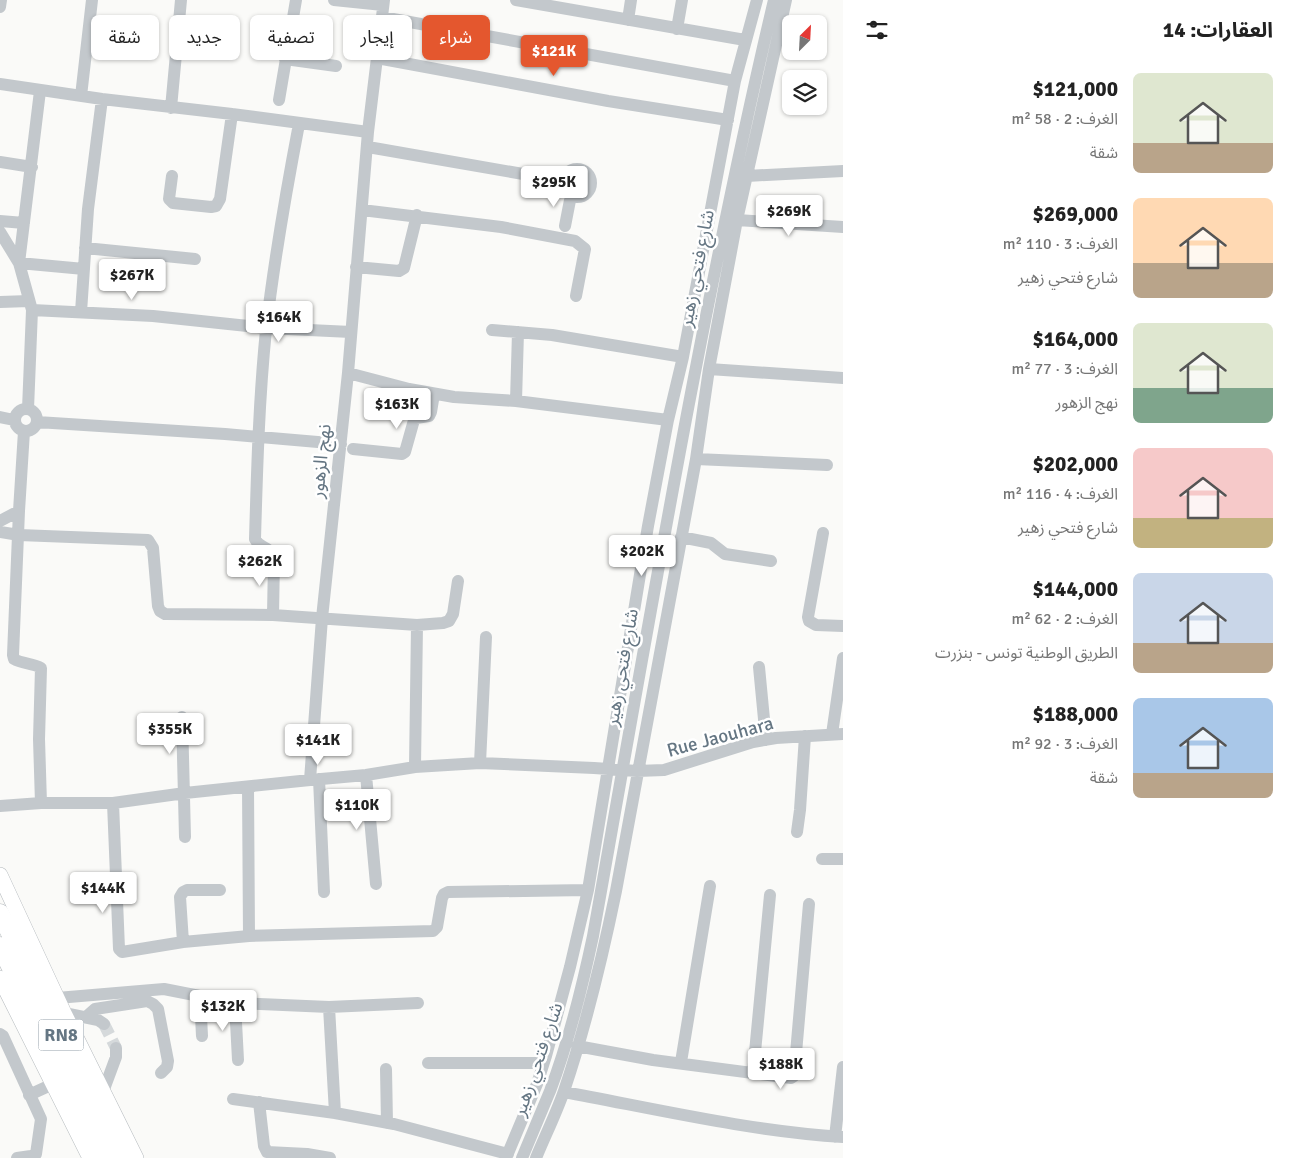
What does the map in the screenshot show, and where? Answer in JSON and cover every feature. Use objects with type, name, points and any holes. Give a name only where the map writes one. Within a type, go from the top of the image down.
[{"type":"highway","points":[[0,906],[6,942]]},
{"type":"highway","name":"RN8","points":[[0,912],[6,942],[26,998],[106,1158]]},
{"type":"highway","name":"RN8","points":[[6,942],[122,1158]]},
{"type":"highway","points":[[0,951],[26,998]]},
{"type":"main road","points":[[0,875],[57,998],[136,1158]]},
{"type":"main road","points":[[0,978],[90,1158]]},
{"type":"street","points":[[0,7],[1,0]]},
{"type":"street","points":[[81,96],[92,0]]},
{"type":"street","points":[[171,108],[181,0]]},
{"type":"street","points":[[293,15],[296,0]]},
{"type":"street","points":[[334,0],[383,8],[736,81]]},
{"type":"street","points":[[516,0],[745,40]]},
{"type":"street","points":[[628,20],[631,0]]},
{"type":"street","points":[[677,29],[682,0]]},
{"type":"street","points":[[233,1099],[335,1113],[387,1123],[507,1156],[544,1063],[568,975],[588,890],[648,526],[668,420],[683,357],[736,81],[745,40],[757,0]]},
{"type":"street","name":"شارع فتحي زهير","points":[[522,1158],[550,1089],[585,971],[612,833],[683,429],[745,123],[774,0]]},
{"type":"street","name":"شارع فتحي زهير","points":[[536,1158],[564,1092],[602,960],[682,537],[696,460],[709,369],[737,220],[786,0]]},
{"type":"street","points":[[279,100],[285,60]]},
{"type":"street","points":[[292,60],[336,66]]},
{"type":"street","name":"نهج الزهور","points":[[324,892],[314,780],[322,618],[348,373],[368,132],[377,60]]},
{"type":"street","points":[[388,60],[608,101],[728,120]]},
{"type":"street","points":[[0,84],[40,91],[368,132]]},
{"type":"street","points":[[19,263],[40,91]]},
{"type":"street","points":[[81,312],[84,248],[102,99]]},
{"type":"street","points":[[172,176],[169,199],[172,203],[216,206],[220,199],[232,114]]},
{"type":"street","points":[[273,615],[274,559],[270,551],[258,544],[255,539],[258,438],[266,328],[298,124]]},
{"type":"street","points":[[368,147],[563,182]]},
{"type":"street","points":[[0,162],[32,168]]},
{"type":"street","points":[[579,169],[587,174],[590,182],[588,191],[580,196],[571,195],[564,189],[564,177],[570,170],[579,169]]},
{"type":"street","points":[[747,176],[843,171]]},
{"type":"street","points":[[566,226],[571,195]]},
{"type":"street","points":[[362,210],[417,215],[501,227],[575,241],[584,249],[576,296]]},
{"type":"street","points":[[356,267],[399,272],[404,268],[417,215]]},
{"type":"street","points":[[0,220],[24,223]]},
{"type":"street","points":[[737,220],[843,226]]},
{"type":"street","points":[[0,232],[19,263],[31,305],[28,408]]},
{"type":"street","points":[[84,248],[195,259]]},
{"type":"street","points":[[19,263],[84,269]]},
{"type":"street","points":[[0,302],[81,312],[153,316],[266,328],[351,332]]},
{"type":"street","points":[[492,330],[552,335],[683,357]]},
{"type":"street","points":[[516,401],[518,332]]},
{"type":"street","points":[[709,369],[843,378]]},
{"type":"street","points":[[348,373],[454,397],[516,401],[668,420]]},
{"type":"street","points":[[353,449],[402,454],[406,449],[414,420],[429,416],[434,394]]},
{"type":"street","points":[[14,420],[19,411],[28,408]]},
{"type":"street","points":[[14,420],[17,427],[24,431],[33,429],[37,422],[35,413],[28,408]]},
{"type":"street","points":[[0,416],[14,420]]},
{"type":"street","points":[[37,422],[225,434],[341,444]]},
{"type":"street","points":[[24,431],[13,655],[17,661],[41,668],[40,803]]},
{"type":"street","points":[[696,460],[827,465]]},
{"type":"street","points":[[0,521],[19,511]]},
{"type":"street","points":[[0,532],[19,535],[148,540],[153,548],[158,606],[160,611],[165,614],[273,615],[417,625],[443,623],[449,621],[453,614],[458,581]]},
{"type":"street","points":[[823,533],[808,614],[809,621],[816,625],[843,626]]},
{"type":"street","points":[[682,537],[711,543],[725,554],[771,561]]},
{"type":"street","points":[[415,767],[417,625]]},
{"type":"street","points":[[480,763],[486,637]]},
{"type":"street","points":[[838,734],[843,658]]},
{"type":"street","points":[[759,667],[766,740]]},
{"type":"street","points":[[182,717],[185,837]]},
{"type":"street","name":"Rue Jaouhara","points":[[0,806],[40,803],[113,803],[185,793],[366,776],[415,767],[480,763],[637,771],[664,770],[753,742],[838,734]]},
{"type":"street","points":[[797,832],[805,736]]},
{"type":"street","points":[[366,776],[376,884]]},
{"type":"street","points":[[248,787],[249,936]]},
{"type":"street","points":[[113,803],[119,948],[122,952],[183,942],[249,936],[433,931],[437,927],[442,898],[448,892],[588,890]]},
{"type":"street","points":[[822,859],[843,859]]},
{"type":"street","points":[[682,1062],[710,886]]},
{"type":"street","points":[[183,942],[180,897],[182,892],[187,890],[220,890]]},
{"type":"street","points":[[753,1073],[770,895]]},
{"type":"street","points":[[578,1046],[653,1060],[682,1062],[791,1078],[794,1076],[809,904]]},
{"type":"street","points":[[57,998],[164,989],[235,1003],[329,1007],[418,1003]]},
{"type":"street","points":[[200,996],[202,1036]]},
{"type":"street","points":[[86,1018],[95,1009],[104,1007],[147,1001],[153,1004],[158,1009],[168,1061],[167,1067],[161,1073]]},
{"type":"street","points":[[235,1003],[238,1060]]},
{"type":"street","points":[[329,1007],[335,1113]]},
{"type":"street","points":[[64,1012],[102,1021],[104,1024]]},
{"type":"street","points":[[0,1034],[3,1036],[40,1119],[37,1150],[34,1155],[17,1158]]},
{"type":"street","points":[[103,1092],[116,1057],[116,1048]]},
{"type":"street","points":[[428,1063],[544,1063]]},
{"type":"street","points":[[564,1092],[730,1123],[839,1137],[843,1067]]},
{"type":"street","points":[[386,1069],[387,1123]]},
{"type":"street","points":[[30,1095],[53,1084]]},
{"type":"street","points":[[259,1102],[264,1146],[267,1152],[307,1154],[330,1158]]},
{"type":"tunnel","points":[[104,1024],[116,1048]]}]
